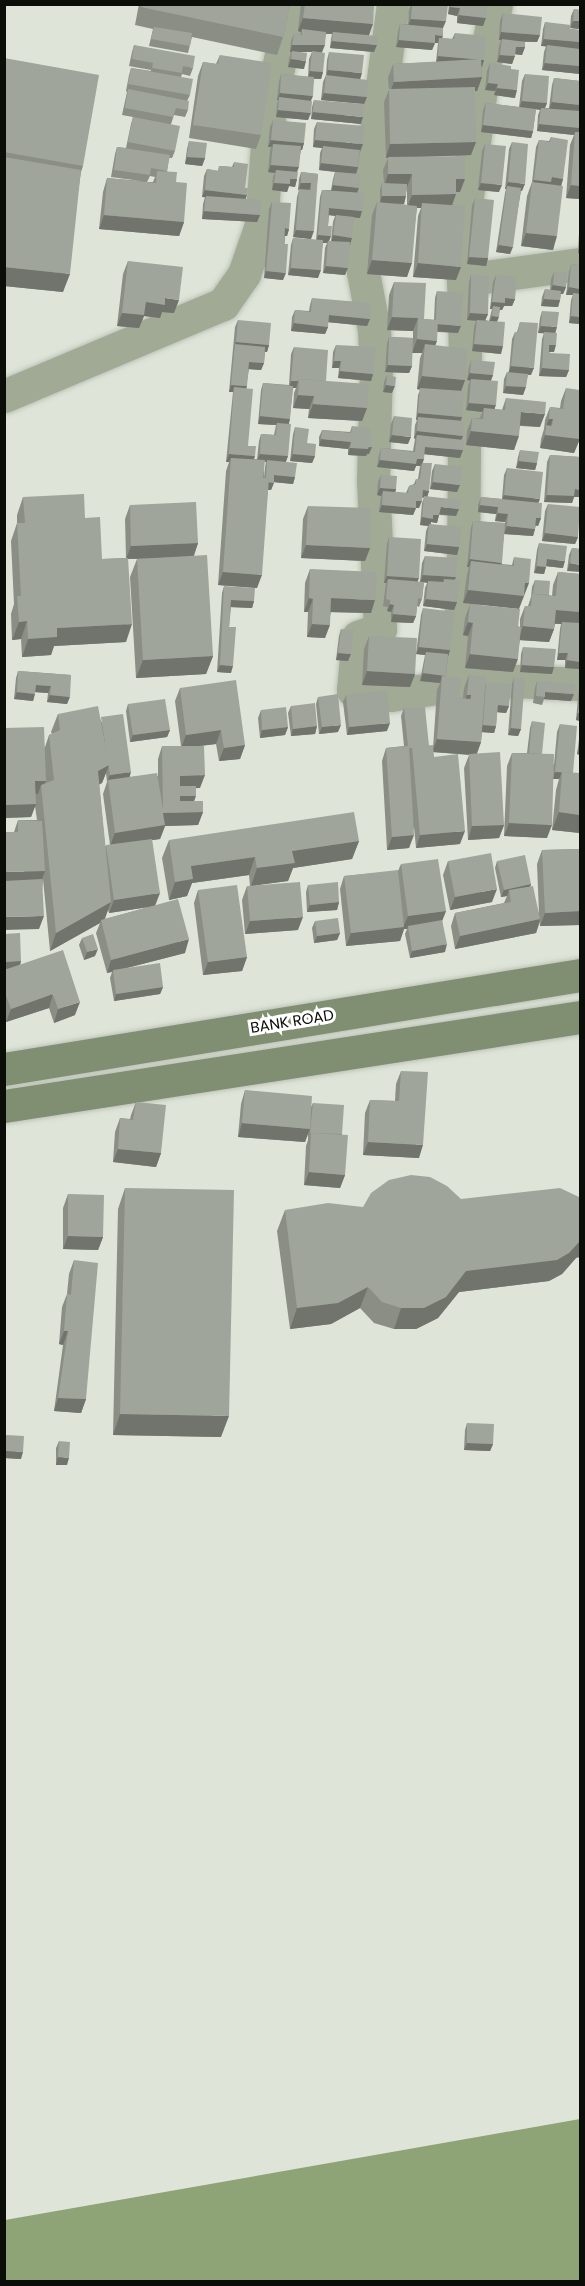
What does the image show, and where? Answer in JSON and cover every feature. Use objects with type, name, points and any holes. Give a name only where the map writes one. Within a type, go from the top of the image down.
[{"type":"main road","name":"BANK ROAD","points":[[4,1069],[580,975]]},
{"type":"main road","points":[[4,1106],[580,1017]]},
{"type":"street","points":[[4,396],[223,304],[244,273],[261,225],[270,105],[292,4]]},
{"type":"street","points":[[393,4],[364,222],[363,272],[374,330],[376,366],[373,482],[380,629],[358,637],[353,690],[391,695],[457,685],[515,681],[580,684]]},
{"type":"street","points":[[457,685],[463,566],[465,356],[463,280],[467,197],[484,65],[496,4]]},
{"type":"street","points":[[463,280],[580,264]]},
{"type":"shaded area","points":[[580,2119],[580,2281],[5,2281],[5,2220]]},
{"type":"building","points":[[142,4],[290,4],[283,37],[141,7]]},
{"type":"building","points":[[305,4],[374,4],[373,24],[303,18]]},
{"type":"building","points":[[412,4],[448,5],[446,21],[411,19]]},
{"type":"building","points":[[451,4],[487,4],[486,18],[459,15],[460,8],[450,7]]},
{"type":"building","points":[[574,9],[580,10],[580,21],[573,21]]},
{"type":"building","points":[[503,13],[542,17],[540,35],[501,32]]},
{"type":"building","points":[[545,22],[571,25],[570,29],[580,30],[580,42],[544,39]]},
{"type":"building","points":[[400,24],[443,28],[443,36],[435,35],[435,43],[399,40]]},
{"type":"building","points":[[154,27],[192,33],[190,46],[151,39]]},
{"type":"building","points":[[302,29],[326,32],[325,45],[292,45],[294,34],[302,35]]},
{"type":"building","points":[[333,32],[378,36],[377,45],[332,41]]},
{"type":"building","points":[[455,33],[486,36],[484,60],[438,56],[439,38],[454,39]]},
{"type":"building","points":[[502,39],[525,42],[525,47],[516,47],[515,56],[500,55]]},
{"type":"building","points":[[134,45],[195,56],[193,68],[183,66],[182,73],[152,68],[153,63],[132,59]]},
{"type":"building","points":[[547,45],[580,49],[580,66],[545,63]]},
{"type":"building","points":[[292,51],[307,53],[306,61],[291,59]]},
{"type":"building","points":[[312,51],[325,53],[323,72],[310,71]]},
{"type":"building","points":[[329,52],[364,55],[362,73],[328,70]]},
{"type":"building","points":[[220,55],[272,63],[261,135],[193,125],[203,62],[218,64]]},
{"type":"building","points":[[4,58],[99,75],[83,166],[4,152]]},
{"type":"building","points":[[481,59],[482,77],[394,82],[393,64]]},
{"type":"building","points":[[490,63],[511,66],[511,69],[519,70],[517,90],[497,88],[498,84],[488,83]]},
{"type":"building","points":[[131,68],[193,79],[190,95],[128,84]]},
{"type":"building","points":[[281,74],[314,77],[313,96],[280,93]]},
{"type":"building","points":[[525,74],[549,76],[547,103],[522,101]]},
{"type":"building","points":[[326,75],[368,80],[367,97],[324,93]]},
{"type":"building","points":[[554,78],[580,81],[580,105],[552,102]]},
{"type":"building","points":[[475,87],[476,142],[390,144],[389,89]]},
{"type":"building","points":[[128,89],[189,101],[188,110],[176,108],[173,117],[125,108]]},
{"type":"building","points":[[279,97],[312,101],[311,113],[278,110]]},
{"type":"building","points":[[314,100],[364,104],[363,117],[313,112]]},
{"type":"building","points":[[486,103],[536,109],[533,131],[483,125]]},
{"type":"building","points":[[541,108],[580,111],[580,128],[539,124]]},
{"type":"building","points":[[133,117],[180,126],[175,151],[128,142]]},
{"type":"building","points":[[273,120],[306,123],[304,143],[271,140]]},
{"type":"building","points":[[317,122],[365,126],[363,144],[315,140]]},
{"type":"building","points":[[575,132],[580,132],[580,186],[571,185]]},
{"type":"building","points":[[551,137],[568,140],[563,179],[552,177],[551,182],[534,180],[539,140],[550,142]]},
{"type":"building","points":[[189,141],[207,143],[205,158],[187,157]]},
{"type":"building","points":[[512,142],[528,144],[525,184],[508,182]]},
{"type":"building","points":[[273,144],[301,146],[299,167],[271,165]]},
{"type":"building","points":[[485,144],[506,146],[502,185],[481,183]]},
{"type":"building","points":[[323,146],[360,150],[358,167],[321,163]]},
{"type":"building","points":[[117,147],[170,155],[167,171],[151,168],[150,175],[114,170]]},
{"type":"building","points":[[465,156],[465,179],[456,179],[456,194],[412,195],[412,174],[388,174],[388,157]]},
{"type":"building","points":[[4,157],[81,170],[70,274],[4,267]]},
{"type":"building","points":[[234,162],[248,164],[245,188],[248,188],[247,195],[205,190],[207,169],[219,171],[219,166],[234,167]]},
{"type":"building","points":[[276,170],[298,172],[297,179],[290,179],[290,184],[274,183]]},
{"type":"building","points":[[157,171],[177,172],[176,182],[187,183],[184,222],[104,215],[107,178],[156,183]]},
{"type":"building","points":[[301,172],[318,174],[314,231],[296,230],[299,189],[311,190],[311,183],[301,183]]},
{"type":"building","points":[[335,172],[360,174],[359,188],[333,185]]},
{"type":"building","points":[[532,182],[563,186],[557,236],[526,233]]},
{"type":"building","points":[[382,183],[407,184],[406,196],[382,196]]},
{"type":"building","points":[[507,186],[521,188],[513,247],[499,245]]},
{"type":"building","points":[[322,190],[364,193],[362,211],[329,208],[328,226],[332,226],[331,236],[318,235]]},
{"type":"building","points":[[206,196],[261,200],[260,215],[204,211]]},
{"type":"building","points":[[475,198],[494,200],[488,258],[469,257]]},
{"type":"building","points":[[272,202],[291,203],[289,229],[285,228],[284,244],[288,244],[286,273],[266,271]]},
{"type":"building","points":[[377,202],[417,206],[412,263],[372,260]]},
{"type":"building","points":[[422,203],[465,206],[461,267],[418,263]]},
{"type":"building","points":[[336,215],[354,217],[352,238],[333,235]]},
{"type":"building","points":[[293,238],[323,240],[321,270],[291,268]]},
{"type":"building","points":[[328,241],[350,242],[348,268],[326,266]]},
{"type":"building","points":[[128,261],[183,267],[179,300],[165,298],[165,305],[146,302],[144,315],[122,313]]},
{"type":"building","points":[[571,264],[580,265],[580,289],[569,287]]},
{"type":"building","points":[[554,272],[567,273],[566,287],[553,285]]},
{"type":"building","points":[[471,275],[489,276],[488,314],[470,313]]},
{"type":"building","points":[[496,275],[517,277],[515,299],[505,298],[505,303],[492,302]]},
{"type":"building","points":[[394,282],[426,283],[424,319],[438,320],[437,341],[417,339],[418,318],[392,317]]},
{"type":"building","points":[[545,289],[561,291],[560,300],[544,299]]},
{"type":"building","points":[[437,291],[463,293],[461,326],[437,324]]},
{"type":"building","points":[[573,293],[580,294],[580,317],[571,316]]},
{"type":"building","points":[[312,298],[371,303],[370,319],[329,315],[328,327],[294,323],[295,310],[311,312]]},
{"type":"building","points":[[493,306],[500,307],[499,317],[492,316]]},
{"type":"building","points":[[542,311],[559,312],[557,327],[541,326]]},
{"type":"building","points":[[238,320],[271,323],[269,345],[236,342]]},
{"type":"building","points":[[477,320],[505,322],[503,346],[474,344]]},
{"type":"building","points":[[520,322],[538,323],[534,368],[511,366],[515,332],[518,332]]},
{"type":"building","points":[[544,332],[557,333],[556,345],[549,345],[549,353],[570,354],[569,370],[542,368]]},
{"type":"building","points":[[389,337],[413,338],[412,366],[388,365]]},
{"type":"building","points":[[235,344],[265,347],[264,363],[249,362],[247,386],[231,385]]},
{"type":"building","points":[[425,344],[468,349],[465,380],[422,376]]},
{"type":"building","points":[[336,345],[376,347],[373,374],[340,371],[341,361],[334,361]]},
{"type":"building","points":[[294,347],[328,350],[326,381],[299,379],[291,381]]},
{"type":"building","points":[[471,360],[495,362],[493,375],[470,373]]},
{"type":"building","points":[[507,372],[528,374],[526,387],[506,386]]},
{"type":"building","points":[[387,375],[396,377],[395,386],[386,385]]},
{"type":"building","points":[[299,379],[369,384],[367,408],[313,404],[314,396],[298,395]]},
{"type":"building","points":[[471,379],[498,381],[496,405],[469,403]]},
{"type":"building","points":[[263,383],[293,386],[290,419],[260,416]]},
{"type":"building","points":[[234,387],[253,389],[248,446],[256,446],[255,456],[229,454]]},
{"type":"building","points":[[420,388],[464,391],[462,417],[418,413]]},
{"type":"building","points":[[566,388],[580,390],[579,439],[545,435],[546,425],[552,426],[553,419],[549,419],[550,407],[563,409]]},
{"type":"building","points":[[506,398],[546,402],[545,414],[521,412],[519,436],[471,431],[472,418],[483,419],[484,408],[505,410]]},
{"type":"building","points":[[394,416],[412,418],[411,437],[392,435]]},
{"type":"building","points":[[418,417],[464,421],[463,436],[417,431]]},
{"type":"building","points":[[277,423],[291,424],[288,456],[260,454],[261,434],[276,435]]},
{"type":"building","points":[[352,426],[370,428],[372,447],[369,446],[368,449],[350,448],[351,442],[321,439],[322,430],[351,433]]},
{"type":"building","points":[[295,427],[309,429],[307,443],[316,444],[315,456],[293,454]]},
{"type":"building","points":[[417,435],[464,440],[463,450],[425,447],[424,459],[417,459],[416,464],[380,460],[381,448],[415,452]]},
{"type":"building","points":[[520,450],[539,452],[537,463],[519,461]]},
{"type":"building","points":[[550,455],[580,457],[580,490],[575,489],[574,496],[547,495]]},
{"type":"building","points":[[231,458],[265,460],[263,478],[269,478],[262,575],[223,572]]},
{"type":"building","points":[[267,460],[297,463],[295,477],[274,475],[274,483],[268,482],[269,478],[266,478]]},
{"type":"building","points":[[422,463],[432,463],[429,491],[423,490],[422,501],[416,501],[416,508],[382,505],[383,491],[408,493],[409,486],[416,484],[416,479],[420,479]]},
{"type":"building","points":[[435,464],[462,467],[460,485],[433,482]]},
{"type":"building","points":[[507,468],[543,472],[540,499],[504,495]]},
{"type":"building","points":[[381,475],[397,476],[396,489],[380,488]]},
{"type":"building","points":[[84,494],[85,518],[100,517],[102,559],[128,558],[132,624],[57,628],[57,637],[28,639],[27,621],[19,622],[17,596],[21,596],[17,523],[25,523],[23,497]]},
{"type":"building","points":[[424,496],[460,500],[459,509],[441,507],[439,515],[433,515],[433,519],[422,517]]},
{"type":"building","points":[[481,497],[542,503],[541,518],[536,518],[535,529],[507,526],[508,514],[498,513],[498,507],[480,505]]},
{"type":"building","points":[[196,502],[198,543],[131,546],[130,505]]},
{"type":"building","points":[[548,504],[580,507],[578,537],[545,533]]},
{"type":"building","points":[[308,506],[371,508],[370,548],[306,545]]},
{"type":"building","points":[[473,521],[505,523],[502,563],[470,559]]},
{"type":"building","points":[[429,524],[462,527],[459,547],[427,544]]},
{"type":"building","points":[[389,537],[421,539],[419,578],[387,576]]},
{"type":"building","points":[[539,543],[567,546],[565,561],[547,559],[546,567],[537,566]]},
{"type":"building","points":[[572,548],[580,549],[580,565],[570,563]]},
{"type":"building","points":[[207,555],[213,656],[143,660],[137,559]]},
{"type":"building","points":[[425,556],[457,558],[456,577],[423,575]]},
{"type":"building","points":[[514,557],[531,559],[529,583],[525,583],[524,596],[468,590],[471,561],[514,566]]},
{"type":"building","points":[[310,569],[377,572],[375,600],[331,598],[330,625],[312,624],[313,599],[309,598]]},
{"type":"building","points":[[558,572],[580,574],[580,612],[556,610],[554,629],[523,626],[525,606],[531,606],[532,594],[556,596]]},
{"type":"building","points":[[388,579],[424,582],[422,599],[418,598],[416,616],[393,614],[394,605],[386,599]]},
{"type":"building","points":[[444,579],[460,580],[457,602],[426,599],[428,581],[444,582]]},
{"type":"building","points":[[535,580],[550,581],[549,595],[533,594]]},
{"type":"building","points":[[224,586],[255,588],[254,601],[231,600],[229,627],[236,627],[233,666],[220,665]]},
{"type":"building","points":[[470,604],[520,609],[518,659],[470,654],[473,623],[468,622]]},
{"type":"building","points":[[423,608],[455,612],[450,650],[419,647]]},
{"type":"building","points":[[562,622],[580,623],[580,662],[567,660],[568,653],[559,653]]},
{"type":"building","points":[[341,629],[354,630],[351,654],[338,653]]},
{"type":"building","points":[[369,636],[417,638],[415,674],[367,671]]},
{"type":"building","points":[[523,647],[556,649],[554,667],[522,665]]},
{"type":"building","points":[[426,652],[448,654],[446,676],[423,673]]},
{"type":"building","points":[[18,671],[71,675],[70,697],[50,695],[51,686],[36,685],[35,694],[17,692]]},
{"type":"building","points":[[469,675],[486,676],[481,742],[437,739],[442,676],[461,678],[459,698],[471,699],[471,695],[467,695]]},
{"type":"building","points":[[514,677],[525,678],[521,729],[511,728]]},
{"type":"building","points":[[236,680],[245,745],[224,748],[221,730],[186,735],[180,688]]},
{"type":"building","points":[[537,681],[575,684],[574,694],[545,692],[545,697],[536,696]]},
{"type":"building","points":[[486,682],[511,684],[509,706],[498,705],[496,726],[483,725]]},
{"type":"building","points":[[387,690],[390,723],[349,727],[346,695]]},
{"type":"building","points":[[338,694],[341,725],[322,727],[318,697]]},
{"type":"building","points":[[165,699],[170,730],[133,735],[128,704]]},
{"type":"building","points":[[315,703],[317,726],[293,729],[291,706]]},
{"type":"building","points":[[98,706],[109,765],[98,771],[111,902],[56,933],[41,785],[54,780],[49,735],[60,730],[58,714]]},
{"type":"building","points":[[286,707],[288,727],[262,730],[261,710]]},
{"type":"building","points":[[425,707],[429,746],[409,748],[404,708]]},
{"type":"building","points":[[123,714],[131,772],[110,775],[101,717]]},
{"type":"building","points":[[532,721],[545,723],[542,754],[529,753]]},
{"type":"building","points":[[560,724],[577,726],[573,773],[555,772]]},
{"type":"building","points":[[44,727],[46,781],[35,781],[36,804],[4,805],[4,728]]},
{"type":"building","points":[[433,745],[434,757],[458,754],[465,831],[420,835],[412,747]]},
{"type":"building","points":[[162,746],[204,746],[205,775],[180,776],[180,786],[196,786],[196,796],[180,796],[180,801],[203,801],[203,812],[163,813],[165,825],[115,833],[108,780],[157,773],[163,809]]},
{"type":"building","points":[[409,746],[414,835],[392,837],[386,748]]},
{"type":"building","points":[[500,752],[504,825],[472,826],[469,754]]},
{"type":"building","points":[[512,753],[554,754],[552,825],[509,823]]},
{"type":"building","points":[[562,772],[580,773],[580,815],[559,812]]},
{"type":"building","points":[[354,812],[359,841],[292,851],[295,863],[257,868],[255,857],[191,866],[193,879],[175,882],[169,840]]},
{"type":"building","points":[[18,820],[42,821],[45,871],[4,872],[4,832],[18,832]]},
{"type":"building","points":[[152,839],[160,893],[114,900],[106,845]]},
{"type":"building","points":[[580,849],[580,911],[545,913],[542,850]]},
{"type":"building","points":[[491,853],[497,889],[455,897],[448,861]]},
{"type":"building","points":[[525,855],[531,884],[504,890],[497,861]]},
{"type":"building","points":[[438,859],[446,911],[408,916],[401,864]]},
{"type":"building","points":[[398,870],[404,927],[351,933],[344,876]]},
{"type":"building","points":[[42,879],[44,916],[4,917],[4,881]]},
{"type":"building","points":[[300,882],[303,917],[250,921],[247,886]]},
{"type":"building","points":[[338,882],[339,902],[310,905],[308,885]]},
{"type":"building","points":[[237,885],[247,957],[208,962],[198,890]]},
{"type":"building","points":[[533,886],[540,919],[460,936],[455,913],[511,902],[509,890]]},
{"type":"building","points":[[178,899],[189,939],[111,960],[101,920]]},
{"type":"building","points":[[338,918],[340,933],[317,936],[315,921]]},
{"type":"building","points":[[442,920],[447,944],[412,951],[408,926]]},
{"type":"building","points":[[20,933],[21,961],[4,962],[4,934]]},
{"type":"building","points":[[93,934],[98,949],[87,952],[82,938]]},
{"type":"building","points":[[63,950],[80,1002],[58,1009],[53,994],[11,1009],[4,990],[4,970]]},
{"type":"building","points":[[160,963],[163,987],[116,994],[113,970]]},
{"type":"building","points":[[401,1071],[428,1072],[423,1145],[368,1142],[370,1100],[399,1101]]},
{"type":"building","points":[[245,1090],[312,1096],[310,1129],[242,1123]]},
{"type":"building","points":[[136,1102],[166,1105],[161,1153],[118,1149],[120,1118],[133,1120]]},
{"type":"building","points":[[313,1103],[344,1105],[342,1134],[310,1133]]},
{"type":"building","points":[[311,1133],[348,1135],[345,1175],[309,1172]]},
{"type":"building","points":[[411,1175],[430,1177],[447,1186],[461,1199],[560,1188],[580,1197],[580,1241],[569,1253],[557,1260],[466,1271],[446,1297],[424,1308],[401,1308],[382,1302],[368,1287],[338,1303],[297,1308],[285,1210],[328,1203],[363,1207],[371,1193],[389,1180]]},
{"type":"building","points":[[125,1188],[234,1190],[229,1416],[120,1414]]},
{"type":"building","points":[[68,1194],[104,1195],[103,1237],[68,1236]]},
{"type":"building","points":[[74,1260],[98,1263],[86,1399],[58,1398],[68,1331],[64,1331],[67,1294],[71,1295]]},
{"type":"building","points":[[467,1423],[494,1424],[493,1444],[467,1443]]},
{"type":"building","points":[[6,1435],[24,1436],[23,1452],[6,1451]]},
{"type":"building","points":[[59,1441],[70,1442],[69,1458],[58,1457]]}]
